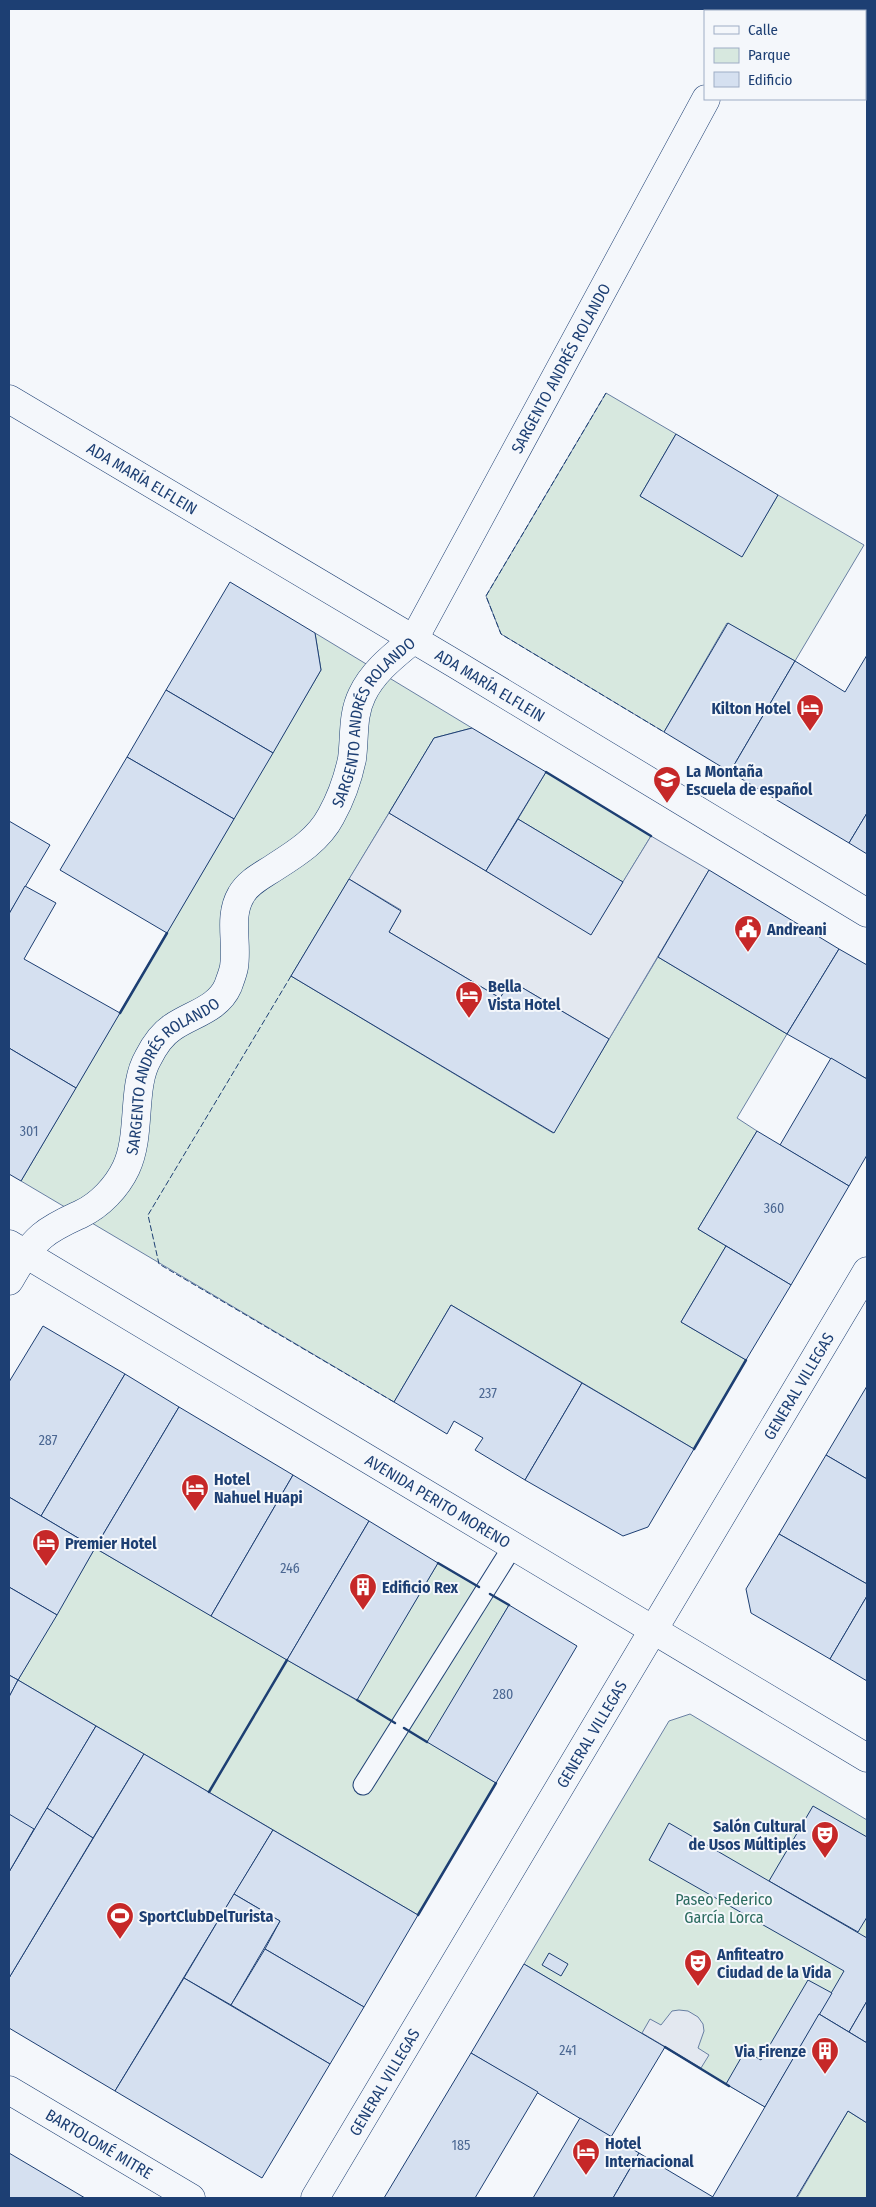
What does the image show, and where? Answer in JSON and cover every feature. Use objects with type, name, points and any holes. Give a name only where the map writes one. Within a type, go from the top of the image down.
[{"type":"street","name":"SARGENTO ANDRÉS ROLANDO","points":[[9,1281],[17,1249],[84,1213],[109,1194],[126,1168],[134,1141],[140,1080],[146,1060],[157,1042],[172,1027],[213,1004],[226,989],[234,967],[234,915],[241,895],[254,880],[297,854],[316,838],[331,817],[344,788],[350,765],[356,712],[362,695],[374,676],[389,659],[414,639],[705,100]]},
{"type":"street","name":"ADA MARÍA ELFLEIN","points":[[9,399],[414,639],[867,913]]},
{"type":"street","name":"AVENIDA PERITO MORENO","points":[[17,1249],[867,1758]]},
{"type":"street","name":"GENERAL VILLEGAS","points":[[315,2198],[867,1271]]},
{"type":"street","name":"BARTOLOMÉ MITRE","points":[[9,2090],[191,2198]]},
{"type":"lane","points":[[363,1786],[513,1546]]},
{"type":"green space","points":[[606,393],[676,434],[640,496],[742,556],[778,495],[864,545],[795,661],[727,623],[664,732],[501,634],[486,596]]},
{"type":"green space","points":[[315,633],[472,728],[434,738],[291,976],[553,1133],[658,957],[787,1034],[737,1118],[757,1131],[698,1229],[726,1246],[681,1322],[746,1360],[694,1449],[451,1305],[394,1402],[21,1181],[321,670]]},
{"type":"green space","points":[[546,772],[651,836],[623,882],[518,819]]},
{"type":"green space","points":[[95,1548],[356,1700],[438,1563],[509,1605],[428,1742],[496,1783],[418,1915],[18,1680]]},
{"type":"green space","name":"Paseo Federico García Lorca","points":[[690,1714],[867,1820],[867,2001],[849,2032],[819,2015],[765,2107],[524,1964],[669,1721]]},
{"type":"green space","points":[[848,2111],[867,2123],[867,2198],[797,2198]]},
{"type":"shaded area","points":[[389,813],[591,934],[651,836],[709,870],[609,1039],[511,981],[500,998],[389,932],[401,910],[349,879]]},
{"type":"shaded area","points":[[672,2011],[688,2011],[698,2017],[703,2024],[704,2031],[698,2048],[709,2055],[701,2068],[642,2033],[650,2019],[661,2025]]},
{"type":"building","points":[[676,434],[778,495],[742,557],[640,496]]},
{"type":"building","points":[[230,582],[315,633],[321,670],[273,753],[166,690]]},
{"type":"building","points":[[728,623],[795,661],[730,772],[664,732]]},
{"type":"building","name":"Kilton Hotel","points":[[867,655],[867,813],[849,843],[730,772],[795,661],[845,692]]},
{"type":"building","points":[[166,690],[273,753],[234,819],[127,757]]},
{"type":"building","points":[[472,728],[546,772],[486,871],[389,813],[434,738]]},
{"type":"building","points":[[127,757],[234,819],[167,933],[60,870]]},
{"type":"building","points":[[867,813],[867,854],[849,843]]},
{"type":"building","points":[[518,819],[623,882],[591,935],[486,871]]},
{"type":"building","points":[[9,821],[50,845],[9,914]]},
{"type":"building","name":"Andreani","points":[[709,870],[839,949],[787,1034],[658,957]]},
{"type":"building","name":"Bella Vista Hotel","points":[[349,879],[401,911],[389,932],[500,998],[511,981],[609,1039],[554,1133],[291,976]]},
{"type":"building","points":[[25,886],[56,903],[24,959],[120,1013],[76,1088],[9,1048],[9,914]]},
{"type":"building","points":[[839,949],[867,965],[867,1079],[787,1034]]},
{"type":"building","points":[[9,1048],[76,1088],[21,1181],[9,1174]]},
{"type":"building","points":[[831,1058],[867,1079],[867,1155],[849,1186],[780,1145]]},
{"type":"building","points":[[757,1131],[849,1186],[791,1285],[698,1229]]},
{"type":"building","points":[[726,1246],[791,1285],[746,1360],[681,1322]]},
{"type":"building","points":[[451,1305],[582,1383],[525,1480],[475,1450],[483,1438],[454,1421],[447,1434],[394,1402]]},
{"type":"building","points":[[43,1326],[125,1374],[41,1516],[9,1497],[9,1382]]},
{"type":"building","points":[[125,1374],[179,1407],[95,1548],[41,1516]]},
{"type":"building","points":[[582,1383],[694,1449],[648,1527],[623,1536],[525,1480]]},
{"type":"building","points":[[867,1386],[867,1479],[826,1455]]},
{"type":"building","name":"Hotel Nahuel Huapi","points":[[179,1407],[293,1475],[211,1616],[95,1548]]},
{"type":"building","points":[[826,1455],[867,1479],[867,1584],[779,1534]]},
{"type":"building","points":[[293,1475],[369,1521],[287,1660],[211,1616]]},
{"type":"building","name":"Premier Hotel","points":[[9,1497],[95,1548],[57,1615],[9,1587]]},
{"type":"building","name":"Edificio Rex","points":[[369,1521],[438,1563],[357,1700],[287,1660]]},
{"type":"building","points":[[779,1534],[867,1584],[867,1596],[830,1659],[751,1613],[746,1589]]},
{"type":"building","points":[[9,1587],[57,1615],[18,1680],[9,1675]]},
{"type":"building","points":[[867,1596],[867,1681],[830,1659]]},
{"type":"building","points":[[509,1605],[577,1646],[496,1783],[427,1742]]},
{"type":"building","points":[[9,1675],[18,1680],[9,1697]]},
{"type":"building","points":[[18,1680],[96,1726],[9,1872],[9,1697]]},
{"type":"building","points":[[96,1726],[144,1754],[93,1838],[47,1808]]},
{"type":"building","name":"SportClubDelTurista","points":[[144,1754],[273,1830],[115,2091],[9,2028],[9,1978]]},
{"type":"building","name":"Salón Cultural de Usos Múltiples","points":[[813,1806],[867,1837],[867,1917],[858,1932],[769,1881]]},
{"type":"building","points":[[47,1808],[93,1838],[9,1978],[9,1872]]},
{"type":"building","points":[[9,1814],[34,1829],[9,1872]]},
{"type":"building","points":[[669,1823],[867,1938],[867,2001],[849,2032],[819,2014],[844,1971],[649,1860]]},
{"type":"building","points":[[273,1830],[418,1915],[364,2007],[265,1949],[280,1921],[234,1894]]},
{"type":"building","points":[[234,1894],[280,1921],[231,2005],[184,1978]]},
{"type":"building","points":[[265,1949],[364,2007],[330,2064],[231,2005]]},
{"type":"building","points":[[549,1953],[568,1964],[561,1976],[542,1965]]},
{"type":"building","points":[[524,1964],[665,2047],[611,2137],[471,2053]]},
{"type":"building","points":[[184,1978],[330,2064],[262,2178],[115,2091]]},
{"type":"building","points":[[808,1980],[832,1993],[765,2107],[726,2084],[745,2051],[761,2060]]},
{"type":"building","points":[[867,2001],[867,2043],[849,2032]]},
{"type":"building","name":"Via Firenze","points":[[819,2014],[867,2043],[867,2123],[848,2111],[796,2198],[712,2198]]},
{"type":"building","points":[[471,2053],[538,2092],[475,2198],[384,2198]]},
{"type":"building","name":"Hotel Internacional","points":[[580,2118],[639,2153],[613,2198],[533,2198]]},
{"type":"building","points":[[9,2153],[85,2198],[9,2198]]},
{"type":"building","points":[[639,2153],[713,2197],[613,2198]]},
{"type":"fence","points":[[606,393],[486,596],[501,634],[664,732]]},
{"type":"fence","points":[[291,976],[148,1215],[159,1264],[394,1402]]},
{"type":"wall","points":[[546,772],[651,836]]},
{"type":"wall","points":[[120,1013],[167,933]]},
{"type":"wall","points":[[694,1449],[746,1360]]},
{"type":"wall","points":[[438,1563],[479,1587]]},
{"type":"wall","points":[[490,1594],[509,1605]]},
{"type":"wall","points":[[209,1792],[287,1660]]},
{"type":"wall","points":[[357,1700],[395,1723]]},
{"type":"wall","points":[[404,1728],[427,1742]]},
{"type":"wall","points":[[418,1915],[496,1783]]},
{"type":"wall","points":[[665,2047],[729,2086]]},
{"type":"place","name":"Kilton Hotel","points":[[810,732]]},
{"type":"place","name":"La Montaña Escuela de español","points":[[667,804]]},
{"type":"place","name":"Andreani","points":[[748,953]]},
{"type":"place","name":"Bella Vista Hotel","points":[[469,1019]]},
{"type":"place","name":"Hotel Nahuel Huapi","points":[[195,1512]]},
{"type":"place","name":"Premier Hotel","points":[[46,1567]]},
{"type":"place","name":"Edificio Rex","points":[[363,1611]]},
{"type":"place","name":"Salón Cultural de Usos Múltiples","points":[[825,1859]]},
{"type":"place","name":"SportClubDelTurista","points":[[120,1940]]},
{"type":"place","name":"Anfiteatro Ciudad de la Vida","points":[[698,1987]]},
{"type":"place","name":"Via Firenze","points":[[825,2075]]},
{"type":"place","name":"Hotel Internacional","points":[[586,2176]]}]
